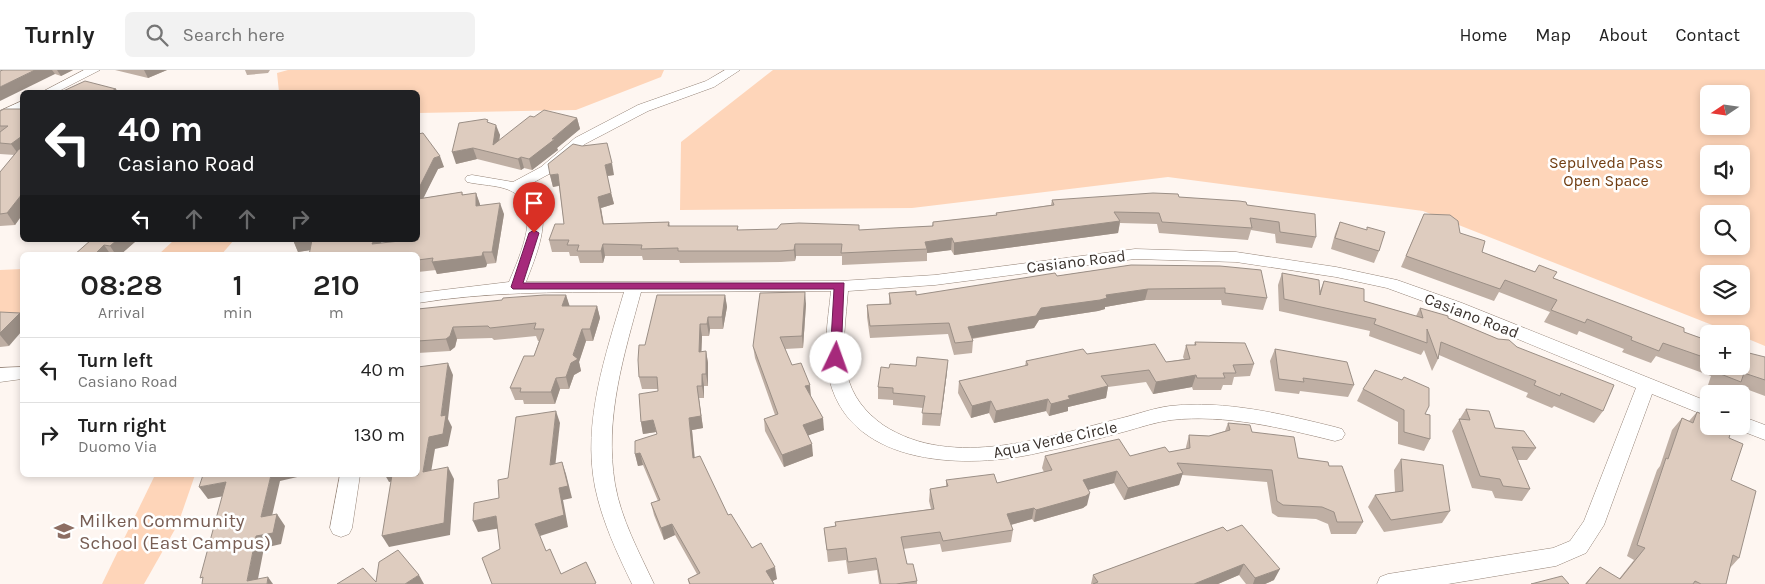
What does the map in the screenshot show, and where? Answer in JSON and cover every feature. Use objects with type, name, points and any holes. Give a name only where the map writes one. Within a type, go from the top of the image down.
[{"type":"street","points":[[52,90],[94,70]]},
{"type":"street","points":[[515,187],[546,170],[588,137],[643,108],[710,84],[734,70]]},
{"type":"street","points":[[0,116],[20,106]]},
{"type":"street","points":[[472,179],[515,187],[530,196],[536,211],[534,233],[516,287]]},
{"type":"street","name":"Casiano Road","points":[[420,298],[516,287],[840,286],[935,280],[1135,254],[1236,257],[1336,272],[1390,284],[1456,307],[1700,406]]},
{"type":"street","name":"Aqua Verde Circle","points":[[840,286],[836,358],[840,384],[854,410],[875,431],[907,447],[947,455],[998,454],[1170,413],[1225,414],[1279,420],[1335,434]]},
{"type":"street","points":[[634,287],[604,394],[602,442],[605,484],[617,527],[643,584]]},
{"type":"street","points":[[0,375],[20,373]]},
{"type":"street","points":[[1388,584],[1556,557],[1578,547],[1593,525],[1646,385]]},
{"type":"street","points":[[1750,427],[1765,433]]},
{"type":"street","points":[[341,528],[350,477]]},
{"type":"green space","points":[[288,70],[664,70],[661,77],[576,110],[420,113],[420,90],[279,90],[277,73]]},
{"type":"green space","name":"Sepulveda Pass Open Space","points":[[773,70],[1765,70],[1765,346],[1750,340],[1750,325],[1712,325],[1423,211],[1168,177],[912,208],[680,210],[681,142]]},
{"type":"green space","points":[[172,242],[232,242],[224,252],[161,252]]},
{"type":"green space","points":[[20,269],[20,316],[0,313],[0,270]]},
{"type":"green space","points":[[154,477],[194,477],[178,524],[144,584],[102,584]]},
{"type":"building","points":[[35,70],[0,87],[0,71]]},
{"type":"building","points":[[85,81],[116,89],[114,90],[65,90]]},
{"type":"building","points":[[4,109],[20,109],[20,137],[11,144],[0,143],[0,132],[8,126],[0,126],[0,111]]},
{"type":"building","points":[[544,110],[577,118],[552,139],[555,139],[529,159],[521,157],[518,159],[473,148],[452,152],[459,123],[485,119],[488,120],[487,122],[496,125],[493,145],[530,116],[534,117]]},
{"type":"building","points":[[423,133],[440,156],[434,158],[420,186],[420,134]]},
{"type":"building","points":[[607,143],[612,163],[605,165],[611,193],[598,197],[603,224],[669,222],[668,226],[738,226],[737,230],[777,229],[781,224],[799,223],[859,225],[859,230],[933,226],[933,222],[997,215],[996,213],[1054,205],[1052,200],[1153,193],[1178,194],[1179,197],[1239,201],[1246,202],[1247,205],[1315,214],[1316,237],[1280,232],[1279,222],[1250,218],[1252,228],[1162,222],[1159,213],[1114,212],[1120,221],[954,243],[952,238],[925,242],[927,249],[841,253],[842,244],[795,244],[794,250],[780,251],[678,251],[678,248],[641,249],[642,245],[603,244],[601,251],[577,251],[579,245],[567,245],[569,240],[549,240],[555,224],[564,224],[558,174],[550,175],[548,164],[573,144],[582,146]]},
{"type":"building","points":[[20,149],[20,197],[7,213],[0,214],[0,172]]},
{"type":"building","points":[[462,192],[462,195],[476,193],[476,206],[500,203],[492,252],[483,252],[482,256],[432,262],[433,258],[420,260],[420,252],[310,252],[312,242],[373,242],[372,244],[420,242],[420,199]]},
{"type":"building","points":[[1424,214],[1450,215],[1458,221],[1460,233],[1485,241],[1482,252],[1535,272],[1539,265],[1557,272],[1553,278],[1684,328],[1684,332],[1700,338],[1700,356],[1663,343],[1659,351],[1631,340],[1632,337],[1587,319],[1585,323],[1551,310],[1557,300],[1505,280],[1500,289],[1406,256]]},
{"type":"building","points":[[1340,222],[1367,230],[1367,227],[1385,232],[1379,251],[1335,238]]},
{"type":"building","points":[[89,242],[115,242],[110,246],[104,245],[97,252],[77,252]]},
{"type":"building","points":[[1131,265],[1220,266],[1261,270],[1267,298],[1225,293],[1225,288],[1148,289],[1106,295],[1107,298],[1100,300],[1041,308],[1036,316],[968,327],[973,341],[955,343],[949,323],[870,326],[867,305],[891,304],[889,293],[916,291],[916,295],[1055,273],[1057,276]]},
{"type":"building","points":[[1282,273],[1319,280],[1320,295],[1324,281],[1364,289],[1364,301],[1423,318],[1420,308],[1448,316],[1448,318],[1498,339],[1509,340],[1517,347],[1614,385],[1603,411],[1561,393],[1560,396],[1534,385],[1536,381],[1441,342],[1438,359],[1427,329],[1427,343],[1374,324],[1376,319],[1284,299]]},
{"type":"building","points":[[805,292],[802,336],[780,337],[792,365],[801,363],[810,385],[805,386],[823,418],[803,425],[812,444],[782,455],[764,419],[778,414],[753,346],[760,293]]},
{"type":"building","points":[[566,295],[562,306],[597,306],[590,329],[582,329],[573,355],[578,359],[571,363],[566,377],[556,378],[551,392],[520,392],[521,388],[510,388],[524,356],[534,356],[544,329],[534,329],[536,323],[490,328],[488,326],[453,327],[450,336],[446,339],[420,341],[420,309],[502,300],[503,298]]},
{"type":"building","points":[[657,295],[725,295],[722,317],[708,317],[707,324],[700,324],[699,352],[706,351],[706,374],[702,374],[702,386],[697,386],[701,416],[689,418],[693,458],[700,456],[728,515],[731,514],[752,548],[761,543],[775,567],[766,571],[774,584],[690,584],[688,579],[700,573],[672,524],[661,528],[651,503],[660,500],[640,453],[635,454],[635,441],[657,434],[653,420],[641,422],[639,394],[658,391],[657,377],[639,377],[638,360],[639,345],[645,345]]},
{"type":"building","points":[[0,312],[20,313],[0,333]]},
{"type":"building","points":[[1195,342],[1245,343],[1254,364],[1233,365],[1236,373],[1223,373],[1225,378],[1197,378],[1196,375],[1156,382],[1149,370],[1101,376],[1108,386],[1068,396],[1070,399],[1051,404],[1048,399],[996,411],[991,401],[972,406],[959,381],[1028,365],[1026,361],[1083,349],[1087,354],[1155,344],[1166,362],[1190,359],[1186,345],[1196,345]]},
{"type":"building","points":[[1275,349],[1347,362],[1354,385],[1303,378],[1304,382],[1279,379]]},
{"type":"building","points":[[1750,353],[1765,357],[1765,380],[1750,375]]},
{"type":"building","points":[[917,357],[948,360],[941,414],[922,413],[925,396],[893,393],[893,388],[878,387],[881,367],[889,368],[890,364],[916,366]]},
{"type":"building","points":[[448,363],[441,416],[446,415],[443,434],[429,437],[423,472],[448,467],[444,523],[382,536],[392,477],[420,477],[420,367]]},
{"type":"building","points":[[1375,370],[1402,380],[1404,377],[1429,388],[1429,406],[1425,414],[1430,415],[1430,439],[1404,432],[1404,410],[1363,389]]},
{"type":"building","points":[[1723,375],[1743,375],[1741,382]]},
{"type":"building","points":[[1466,409],[1489,411],[1495,428],[1524,431],[1536,448],[1512,447],[1530,489],[1503,486],[1500,479],[1480,476],[1459,419],[1470,420]]},
{"type":"building","points":[[556,411],[550,465],[562,462],[568,486],[559,488],[564,515],[535,524],[546,551],[550,549],[561,574],[586,562],[596,583],[492,584],[482,558],[500,549],[496,516],[473,521],[474,503],[499,498],[498,480],[508,478],[516,417]]},
{"type":"building","points":[[1697,412],[1700,413],[1700,435],[1730,435],[1729,438],[1743,444],[1731,480],[1756,491],[1739,558],[1733,555],[1726,584],[1701,584],[1695,581],[1693,584],[1586,584],[1600,567],[1620,579],[1645,548],[1637,545],[1666,458],[1668,459],[1682,418],[1693,423]]},
{"type":"building","points":[[1228,423],[1250,425],[1252,432],[1294,437],[1298,458],[1328,462],[1329,466],[1342,466],[1363,522],[1337,522],[1334,512],[1322,507],[1283,505],[1277,501],[1272,470],[1177,463],[1183,473],[1128,488],[1117,471],[1083,480],[1090,493],[1086,496],[1036,510],[1034,508],[1007,514],[1013,530],[943,541],[940,532],[901,537],[907,564],[913,564],[917,581],[881,584],[876,558],[848,562],[846,548],[827,550],[824,528],[836,526],[835,522],[934,509],[930,489],[948,486],[946,480],[994,474],[997,483],[1052,470],[1045,456],[1119,439],[1130,456],[1165,447],[1169,452],[1190,448],[1189,435],[1209,436],[1230,430]]},
{"type":"building","points":[[1401,459],[1443,465],[1450,511],[1391,520],[1375,495],[1403,491]]},
{"type":"building","points":[[202,477],[271,477],[261,517],[277,514],[273,533],[256,536],[247,581],[268,577],[267,584],[202,584],[203,577],[200,578],[226,482],[199,487]]},
{"type":"building","points":[[1242,525],[1280,569],[1255,578],[1244,564],[1194,584],[1093,584],[1098,582],[1093,575],[1223,527],[1227,531]]},
{"type":"building","points":[[398,550],[419,575],[405,584],[337,584],[363,568],[376,582],[379,562]]},
{"type":"building","points":[[1562,576],[1569,584],[1531,584]]},
{"type":"place","name":"Milken Community School (East Campus)","points":[[64,531]]},
{"type":"route","points":[[534,233],[516,287],[840,286],[836,358]]}]
